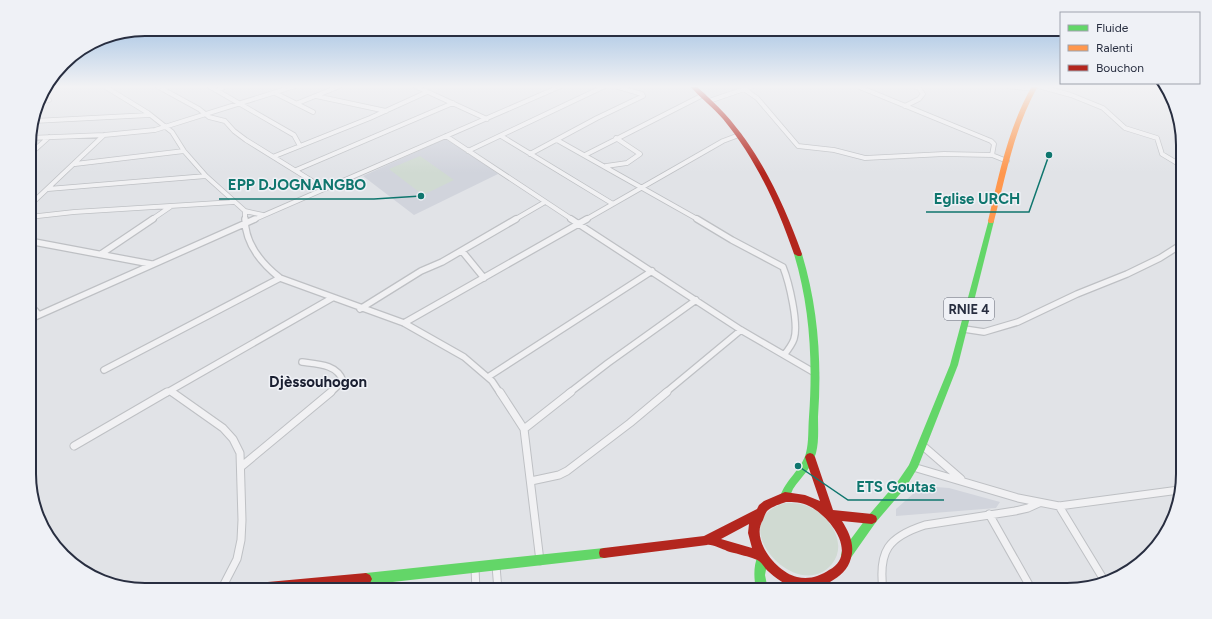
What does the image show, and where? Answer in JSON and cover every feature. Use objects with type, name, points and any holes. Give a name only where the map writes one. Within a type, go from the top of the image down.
[{"type":"main road","points":[[721,115],[739,135],[771,184],[785,214],[797,247],[811,315],[815,373],[810,457],[830,514],[844,534],[846,555]]},
{"type":"main road","name":"RNIE 4","points":[[817,583],[829,579],[841,569],[846,555],[872,519],[902,484],[913,467],[923,446],[954,365],[1013,137],[1021,115]]},
{"type":"main road","points":[[785,498],[786,491],[810,457]]},
{"type":"main road","points":[[319,583],[496,566],[709,540],[759,513],[766,505],[774,500],[785,498],[800,498],[815,503],[830,514],[872,519]]},
{"type":"main road","name":"RNIE 4","points":[[759,513],[754,524],[753,537],[761,557],[776,573],[794,582],[804,583]]},
{"type":"main road","points":[[709,540],[761,557]]},
{"type":"main road","name":"RNIE 4","points":[[761,557],[759,575],[761,583]]},
{"type":"street","points":[[39,121],[135,115]]},
{"type":"street","points":[[151,115],[176,136],[184,151],[206,176],[234,202],[245,211],[264,215]]},
{"type":"street","points":[[36,138],[143,132],[166,127],[203,115]]},
{"type":"street","points":[[207,115],[211,118],[225,121],[234,131],[325,189]]},
{"type":"street","points":[[260,115],[294,135],[300,146]]},
{"type":"street","points":[[275,156],[376,115]]},
{"type":"street","points":[[296,170],[425,115]]},
{"type":"street","points":[[480,115],[487,118]]},
{"type":"street","points":[[36,316],[152,264],[494,115]]},
{"type":"street","points":[[468,151],[544,115]]},
{"type":"street","points":[[530,154],[603,115]]},
{"type":"street","points":[[585,155],[663,115]]},
{"type":"street","points":[[771,115],[798,146],[834,150],[870,158],[944,154],[993,155],[1007,161]]},
{"type":"street","points":[[926,115],[991,142],[994,144],[993,155]]},
{"type":"street","points":[[1112,115],[1125,128],[1157,138],[1162,154],[1176,163]]},
{"type":"street","points":[[36,199],[104,135]]},
{"type":"street","points":[[404,324],[723,141],[739,135]]},
{"type":"street","points":[[446,136],[741,330],[815,373]]},
{"type":"street","points":[[500,136],[613,204]]},
{"type":"street","points":[[36,149],[49,137]]},
{"type":"street","points":[[606,166],[627,163],[640,154],[616,138]]},
{"type":"street","points":[[557,140],[606,166],[732,240],[783,266],[796,333],[794,341],[784,355]]},
{"type":"street","points":[[75,164],[184,151]]},
{"type":"street","points":[[48,188],[206,176]]},
{"type":"street","points":[[36,216],[74,212],[234,202]]},
{"type":"street","points":[[360,308],[421,271],[462,251],[545,202]]},
{"type":"street","points":[[101,254],[171,207]]},
{"type":"street","points":[[245,211],[244,224],[252,250],[268,269],[280,278],[404,324],[464,357],[488,377],[507,402],[524,429],[540,561]]},
{"type":"street","points":[[36,242],[152,264]]},
{"type":"street","points":[[964,329],[984,332],[1018,322],[1078,294],[1127,274],[1160,258],[1176,248]]},
{"type":"street","points":[[462,251],[471,260],[473,266],[484,278]]},
{"type":"street","points":[[488,377],[652,271]]},
{"type":"street","points":[[104,370],[280,278]]},
{"type":"street","points":[[74,446],[332,298]]},
{"type":"street","points":[[524,429],[608,363],[696,300]]},
{"type":"street","points":[[36,312],[39,315]]},
{"type":"street","points":[[531,481],[559,475],[567,471],[630,423],[741,330]]},
{"type":"street","points":[[242,466],[334,390],[342,381],[342,378],[332,368],[302,362]]},
{"type":"street","points":[[170,391],[224,428],[239,448],[242,466],[241,540],[237,559],[224,583]]},
{"type":"street","points":[[923,446],[963,480]]},
{"type":"street","points":[[913,467],[963,480],[999,493],[1039,503],[1059,506],[1175,491]]},
{"type":"street","points":[[882,583],[881,569],[884,554],[891,543],[908,529],[929,523],[1015,511],[1028,508],[1039,503]]},
{"type":"street","points":[[1059,506],[1102,577]]},
{"type":"street","points":[[989,514],[1028,583]]},
{"type":"street","points":[[496,566],[497,583]]},
{"type":"street","points":[[475,568],[476,583]]},
{"type":"shaded area","points":[[447,138],[498,174],[414,215],[363,176]]},
{"type":"shaded area","points":[[420,156],[454,180],[423,195],[389,169]]},
{"type":"shaded area","points":[[922,486],[949,488],[1000,502],[996,508],[896,516],[896,509]]},
{"type":"shaded area","points":[[785,503],[802,504],[815,510],[829,522],[834,530],[837,538],[837,556],[832,564],[817,574],[801,575],[785,568],[771,556],[763,541],[760,526],[767,513]]},
{"type":"traffic: fast","points":[[846,555],[872,519],[902,484],[913,467],[954,365],[991,221]]},
{"type":"traffic: fast","points":[[785,497],[790,486],[806,465],[811,453],[815,405],[815,361],[812,317],[809,296],[798,254]]},
{"type":"traffic: fast","points":[[366,579],[604,553]]},
{"type":"traffic: fast","points":[[761,583],[759,575],[762,559]]},
{"type":"traffic: slow","points":[[991,221],[1008,151],[1020,115]]},
{"type":"traffic: jam","points":[[723,115],[748,148],[768,181],[798,254]]},
{"type":"traffic: jam","points":[[810,457],[829,513]]},
{"type":"traffic: jam","points":[[785,497],[802,499],[812,502],[820,507],[836,521],[846,539],[846,559],[841,568],[836,573],[823,580],[812,583]]},
{"type":"traffic: jam","points":[[785,497],[763,508],[754,524],[753,533],[759,551],[765,560],[781,575],[797,583]]},
{"type":"traffic: jam","points":[[604,553],[704,541],[759,513]]},
{"type":"traffic: jam","points":[[832,515],[872,519]]},
{"type":"traffic: jam","points":[[709,540],[742,551],[760,555]]},
{"type":"traffic: jam","points":[[322,583],[366,579]]},
{"type":"place","name":"Eglise URCH","points":[[1049,155]]},
{"type":"place","name":"EPP DJOGNANGBO","points":[[421,196]]},
{"type":"place","name":"ETS Goutas","points":[[798,466]]},
{"type":"district","name":"Djèssouhogon","points":[[318,382]]}]
